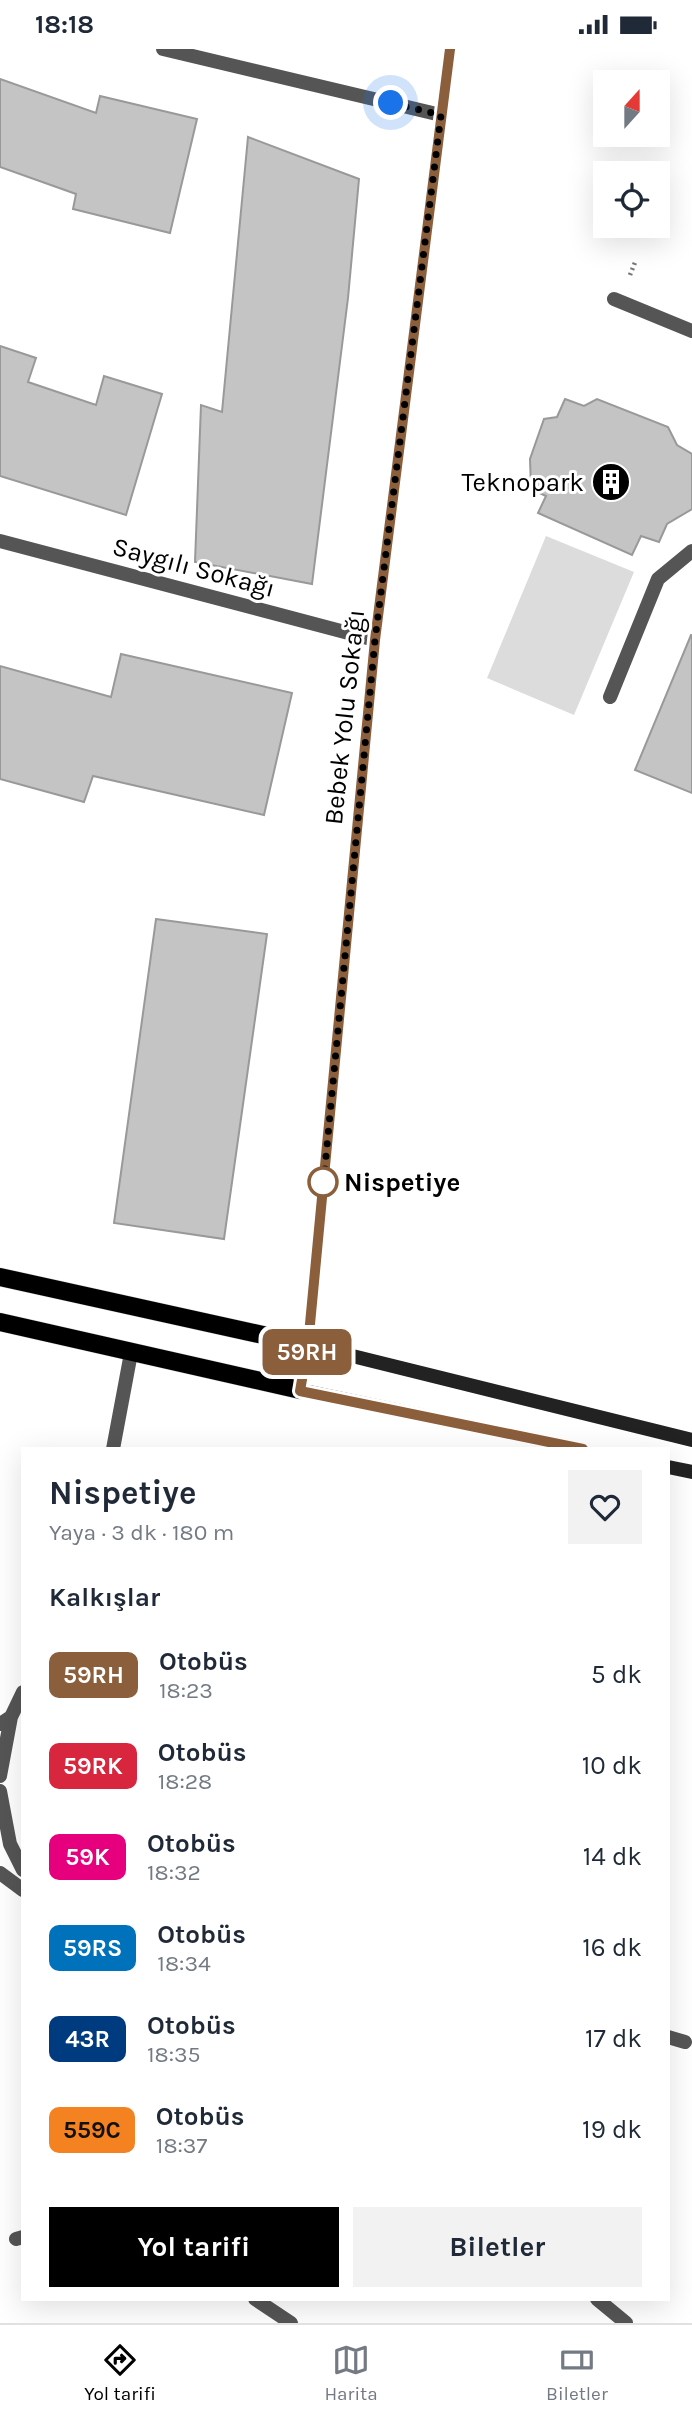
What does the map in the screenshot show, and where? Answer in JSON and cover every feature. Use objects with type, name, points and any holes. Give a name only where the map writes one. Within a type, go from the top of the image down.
[{"type":"main road","name":"Bebek Yolu Sokağı","points":[[300,1391],[308,1345],[375,640],[450,49]]},
{"type":"main road","points":[[0,1277],[308,1345],[692,1440]]},
{"type":"main road","points":[[0,1322],[300,1391],[573,1447]]},
{"type":"main road","points":[[670,1467],[692,1472]]},
{"type":"street","points":[[163,49],[441,115]]},
{"type":"street","points":[[614,299],[692,331]]},
{"type":"street","name":"Saygılı Sokağı","points":[[0,541],[375,640]]},
{"type":"street","points":[[610,697],[658,579],[692,551]]},
{"type":"street","points":[[113,1447],[131,1353]]},
{"type":"street","points":[[0,1776],[5,1720],[21,1695]]},
{"type":"street","points":[[0,1791],[10,1844],[21,1866]]},
{"type":"street","points":[[0,1873],[21,1889]]},
{"type":"street","points":[[670,2038],[684,2042]]},
{"type":"street","points":[[258,2301],[290,2323]]},
{"type":"street","points":[[599,2301],[626,2323]]},
{"type":"shaded area","points":[[546,536],[634,572],[574,715],[487,678]]},
{"type":"building","points":[[0,79],[96,113],[100,96],[197,119],[170,233],[73,209],[76,194],[0,167]]},
{"type":"building","points":[[248,137],[359,179],[348,298],[312,584],[195,562],[201,405],[222,412]]},
{"type":"building","points":[[0,346],[36,358],[28,382],[96,405],[104,376],[162,394],[126,515],[0,476]]},
{"type":"building","name":"Teknopark","points":[[565,399],[584,406],[597,399],[668,427],[677,445],[692,454],[692,509],[667,524],[659,542],[641,536],[632,555],[538,513],[546,496],[531,489],[530,459],[544,419],[557,417]]},
{"type":"building","points":[[692,635],[692,793],[635,770]]},
{"type":"building","points":[[121,654],[292,693],[264,815],[93,776],[84,802],[0,779],[0,666],[111,697]]},
{"type":"building","points":[[156,919],[267,934],[224,1239],[114,1223]]},
{"type":"bus line","name":"59RH","points":[[450,49],[375,640],[308,1345],[300,1391],[573,1447]]},
{"type":"place","name":"Teknopark","points":[[611,482]]},
{"type":"place","name":"Nispetiye","points":[[323,1182]]},
{"type":"route","points":[[323,1182],[323,1188],[375,640],[441,115],[391,103]]}]
